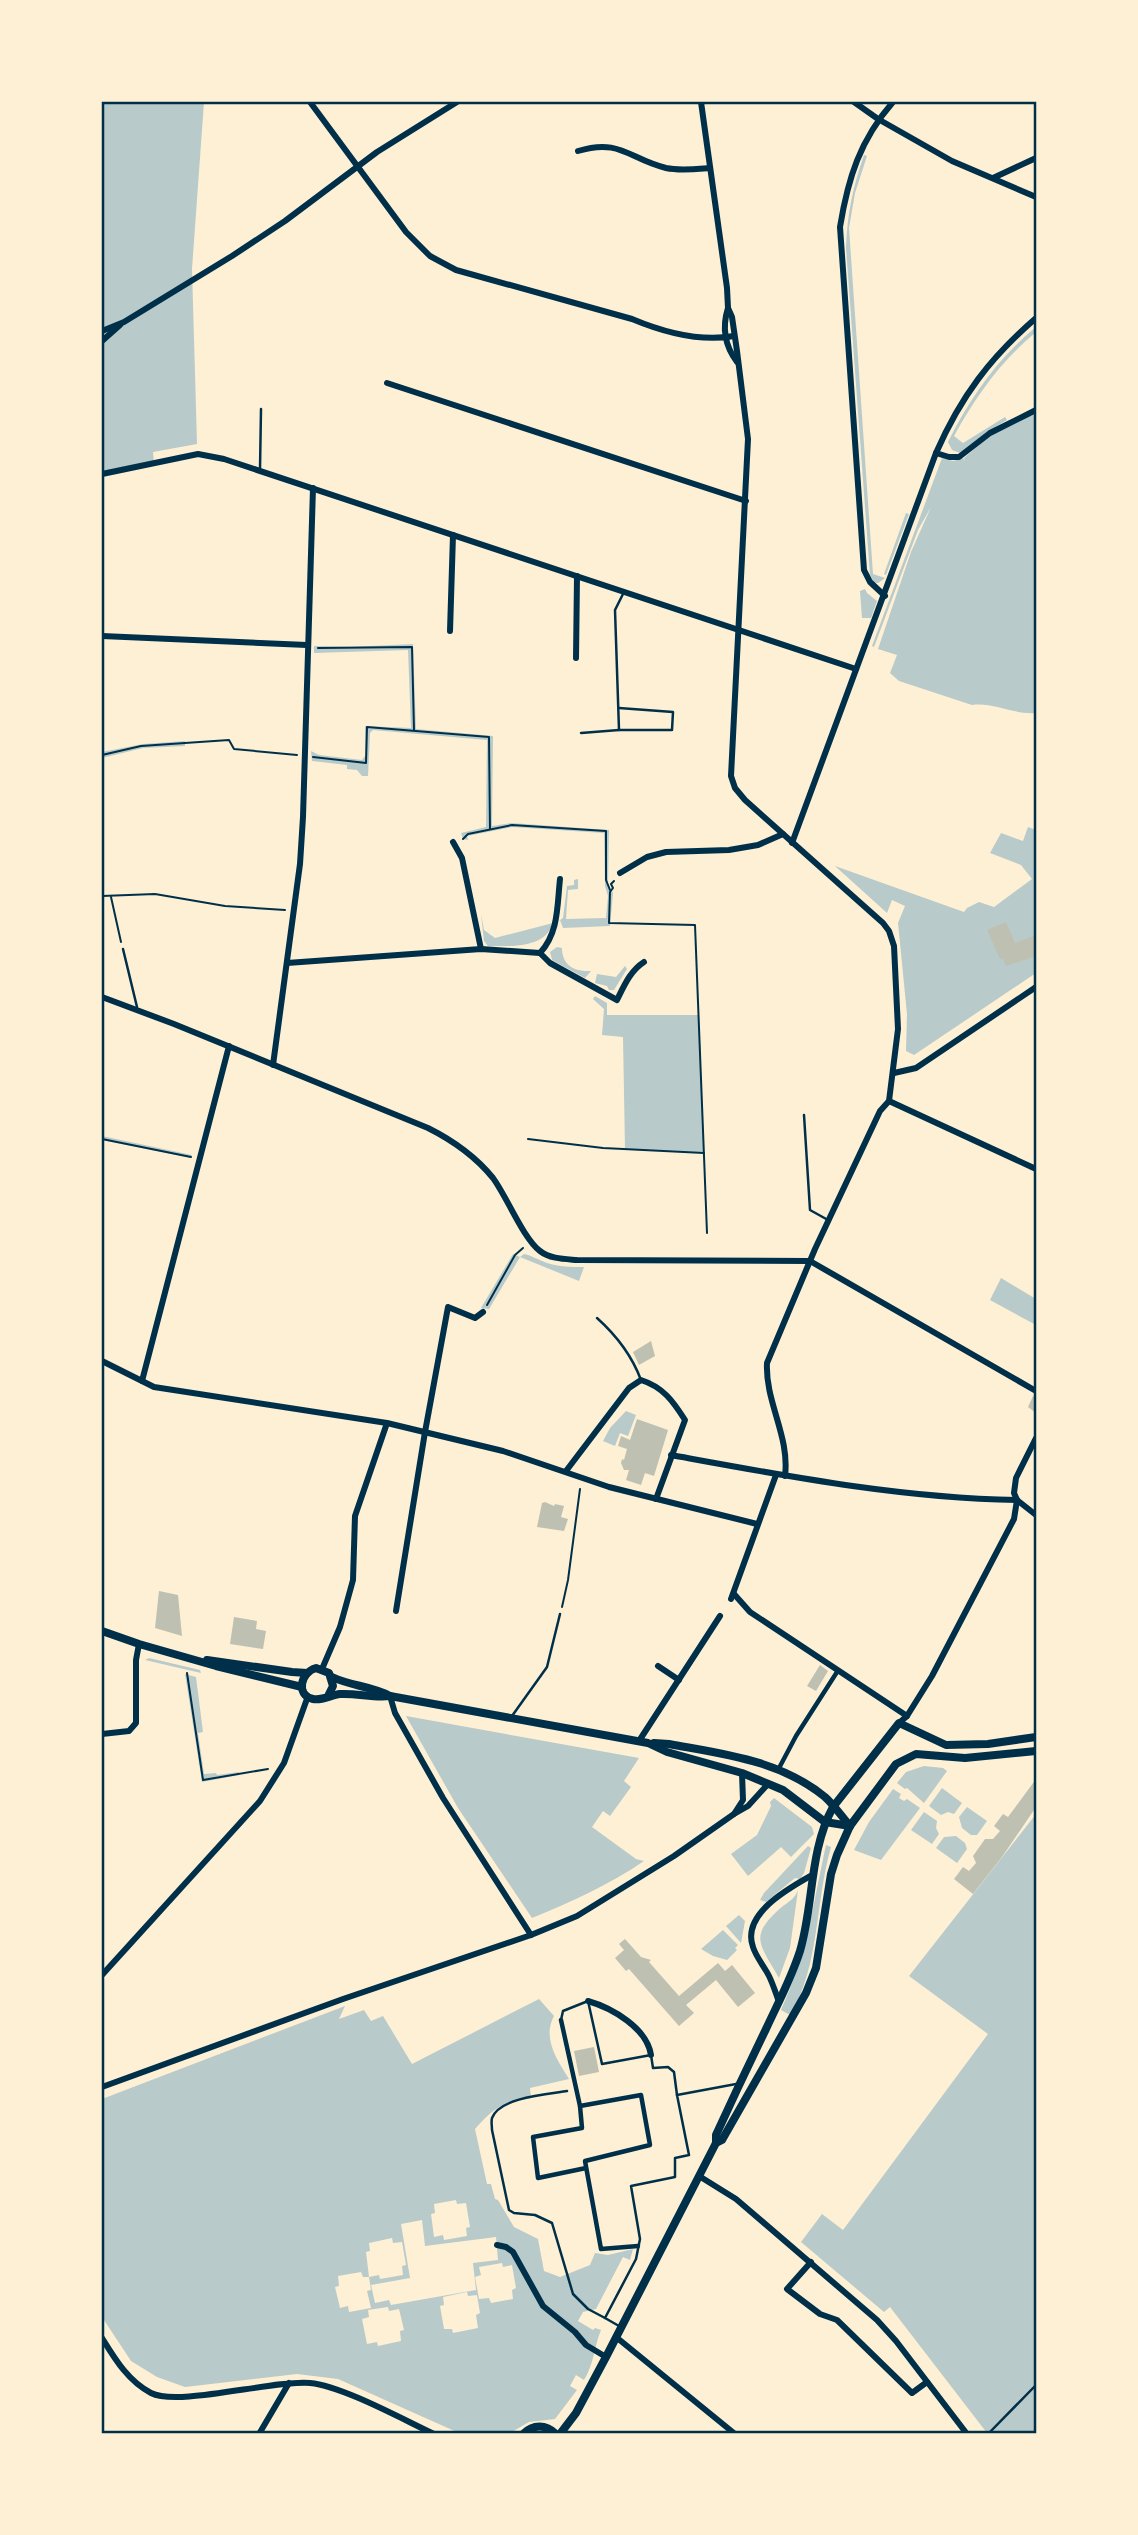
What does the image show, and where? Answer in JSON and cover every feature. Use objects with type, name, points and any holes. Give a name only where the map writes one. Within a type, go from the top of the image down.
[{"type":"street","points":[[310,102],[406,232],[430,256],[456,270],[655,328],[710,338],[734,336]]},
{"type":"street","points":[[102,331],[124,322],[232,256],[357,166],[457,102]]},
{"type":"street","points":[[701,102],[748,439],[730,772],[740,794],[889,931],[894,946],[898,1029],[889,1101],[880,1111],[828,1220],[766,1363],[766,1379],[786,1447],[785,1476]]},
{"type":"street","points":[[854,102],[953,161],[1037,197]]},
{"type":"street","points":[[885,596],[870,582],[864,570],[840,227],[846,187],[864,142],[878,118],[892,102]]},
{"type":"street","points":[[578,151],[612,146],[670,169],[710,168]]},
{"type":"street","points":[[993,178],[1037,158]]},
{"type":"street","points":[[728,308],[724,319],[726,337],[737,362]]},
{"type":"street","points":[[792,843],[936,453],[950,422],[975,382],[1013,339],[1037,318]]},
{"type":"street","points":[[102,341],[124,322]]},
{"type":"street","points":[[387,383],[746,501]]},
{"type":"street","points":[[936,453],[959,457],[990,433],[1037,410]]},
{"type":"street","points":[[102,474],[198,454],[224,459],[856,669]]},
{"type":"street","points":[[273,1065],[300,864],[306,756],[313,488]]},
{"type":"street","points":[[450,631],[453,535]]},
{"type":"street","points":[[576,659],[577,576]]},
{"type":"street","points":[[102,636],[307,645]]},
{"type":"street","points":[[620,873],[646,857],[666,852],[729,850],[758,845],[783,834]]},
{"type":"street","points":[[453,842],[462,858],[481,949]]},
{"type":"street","points":[[540,953],[548,944],[556,926],[560,879]]},
{"type":"street","points":[[287,963],[481,949],[540,953],[550,963],[617,1000],[636,967],[644,962]]},
{"type":"street","points":[[894,1073],[916,1068],[1037,987]]},
{"type":"street","points":[[102,997],[229,1046],[449,1139],[492,1177],[530,1241],[542,1253],[577,1260],[810,1261],[1037,1391]]},
{"type":"street","points":[[142,1381],[229,1046]]},
{"type":"street","points":[[889,1101],[1037,1169]]},
{"type":"street","points":[[396,1611],[448,1307],[475,1318],[483,1312]]},
{"type":"street","points":[[102,1361],[154,1387],[387,1423],[503,1451],[609,1487],[757,1524]]},
{"type":"street","points":[[566,1471],[629,1388],[641,1380],[655,1384],[673,1401],[685,1420],[656,1499]]},
{"type":"street","points":[[322,1669],[340,1627],[353,1580],[355,1516],[387,1423]]},
{"type":"street","points":[[1037,1438],[1016,1478],[1014,1493],[1017,1500],[1037,1515]]},
{"type":"street","points":[[671,1455],[851,1488],[944,1498],[1017,1500]]},
{"type":"street","points":[[776,1475],[733,1597],[750,1612],[837,1672],[907,1716]]},
{"type":"street","points":[[523,2434],[540,2426],[558,2434],[576,2413],[606,2357],[716,2143],[716,2135],[779,2003],[801,1948],[812,1875],[825,1822],[833,1807],[886,1737],[907,1716],[950,1642],[1014,1520],[1017,1500]]},
{"type":"street","points":[[643,1742],[679,1679],[720,1616]]},
{"type":"street","points":[[102,1631],[216,1666],[302,1687],[307,1696],[318,1700],[328,1696],[390,1696],[760,1762],[817,1792],[850,1826]]},
{"type":"street","points":[[102,1734],[129,1731],[136,1723],[136,1660],[139,1644]]},
{"type":"street","points":[[201,1660],[218,1660],[281,1671],[307,1672],[311,1669],[322,1669],[350,1685],[378,1690],[390,1696],[395,1713],[443,1798],[531,1935]]},
{"type":"street","points":[[658,1667],[679,1679]]},
{"type":"street","points":[[302,1687],[307,1672]]},
{"type":"street","points":[[778,1770],[796,1736],[837,1672]]},
{"type":"street","points":[[328,1696],[333,1686],[332,1677]]},
{"type":"street","points":[[102,1975],[260,1801],[284,1763],[307,1696]]},
{"type":"street","points":[[899,1723],[946,1745],[988,1744],[1037,1737]]},
{"type":"street","points":[[643,1742],[667,1752],[742,1773],[783,1790],[825,1822],[850,1826]]},
{"type":"street","points":[[716,2143],[722,2140],[796,2011],[816,1968],[831,1874],[850,1826],[896,1764],[916,1754],[965,1759],[1037,1751]]},
{"type":"street","points":[[734,1814],[743,1800],[742,1773]]},
{"type":"street","points":[[102,2087],[355,1995],[531,1935],[590,1909],[748,1806],[768,1784]]},
{"type":"street","points":[[779,2003],[770,1978],[753,1948],[752,1929],[758,1915],[792,1886],[812,1875]]},
{"type":"street","points":[[588,2001],[604,2006],[629,2023],[650,2046],[652,2055]]},
{"type":"street","points":[[561,2020],[580,2106],[582,2128],[533,2137],[538,2178],[586,2168]]},
{"type":"street","points":[[580,2106],[641,2095],[650,2145],[585,2161],[600,2249],[638,2246]]},
{"type":"street","points":[[699,2176],[736,2199],[877,2320],[967,2434]]},
{"type":"street","points":[[497,2245],[513,2252],[549,2312],[595,2352],[606,2357]]},
{"type":"street","points":[[811,2262],[787,2289],[820,2314],[837,2320],[912,2393],[927,2382]]},
{"type":"street","points":[[102,2337],[121,2367],[134,2381],[153,2394],[180,2397],[289,2383],[313,2383],[334,2389],[433,2434]]},
{"type":"street","points":[[616,2337],[735,2434]]},
{"type":"street","points":[[259,2434],[289,2383]]},
{"type":"lane","points":[[260,470],[261,409]]},
{"type":"lane","points":[[619,730],[615,610],[624,592]]},
{"type":"lane","points":[[581,733],[672,730],[673,712],[619,708]]},
{"type":"lane","points":[[123,949],[138,1009]]},
{"type":"lane","points":[[804,1115],[810,1210],[828,1220]]},
{"type":"lane","points":[[597,1318],[613,1332],[641,1380]]},
{"type":"lane","points":[[511,1718],[547,1667],[560,1614]]},
{"type":"lane","points":[[561,2020],[563,2011],[588,2001],[602,2064],[652,2055],[653,2068],[668,2067],[674,2072],[689,2155],[675,2158],[675,2177],[631,2186],[640,2239],[636,2259],[605,2318]]},
{"type":"lane","points":[[677,2095],[739,2084]]},
{"type":"lane","points":[[567,2091],[521,2098],[497,2112],[492,2119],[509,2210],[535,2215],[552,2223],[573,2294],[588,2309],[621,2327]]},
{"type":"lane","points":[[988,2434],[1037,2385]]},
{"type":"path","points":[[307,645],[318,648],[412,648],[414,731]]},
{"type":"path","points":[[102,755],[141,746],[229,740],[234,749],[366,763],[367,727],[489,737],[490,829]]},
{"type":"path","points":[[453,842],[463,842],[468,834],[512,825],[606,831],[606,880],[610,890]]},
{"type":"path","points":[[611,884],[609,923],[695,925],[707,1233]]},
{"type":"path","points":[[102,896],[155,894],[225,906],[294,911]]},
{"type":"path","points":[[111,896],[123,949]]},
{"type":"path","points":[[102,1139],[199,1159]]},
{"type":"path","points":[[528,1139],[603,1148],[704,1153]]},
{"type":"path","points":[[483,1312],[516,1255],[530,1241]]},
{"type":"path","points":[[560,1614],[568,1580],[576,1510],[583,1477]]},
{"type":"path","points":[[187,1672],[203,1780],[273,1768]]},
{"type":"shaded area","points":[[102,102],[204,102],[192,269],[197,444],[153,452],[154,463],[102,474]]},
{"type":"shaded area","points":[[864,155],[867,156],[855,193],[849,228],[873,574],[885,578],[878,583],[874,583],[870,575],[846,248],[851,201]]},
{"type":"shaded area","points":[[1036,327],[1036,332],[990,380],[954,436],[963,443],[1005,417],[1007,420],[960,453],[952,450],[948,442],[975,395],[1009,352]]},
{"type":"shaded area","points":[[1036,414],[1036,713],[972,705],[899,681],[890,673],[897,655],[878,649],[911,552],[931,507],[918,530],[874,647],[872,646],[942,458],[953,461],[963,458],[965,461],[964,458],[987,438],[1014,422]]},
{"type":"shaded area","points":[[906,513],[909,514],[886,575],[884,574]]},
{"type":"shaded area","points":[[865,589],[877,601],[871,618],[862,618],[860,591]]},
{"type":"shaded area","points":[[413,644],[416,729],[493,736],[492,826],[511,823],[609,830],[608,884],[613,893],[610,926],[563,928],[560,920],[563,918],[567,886],[574,885],[574,880],[578,879],[578,889],[568,890],[566,919],[606,918],[608,896],[605,886],[604,833],[512,827],[467,836],[468,840],[463,839],[461,833],[486,827],[487,740],[373,730],[370,733],[368,776],[362,776],[357,770],[347,769],[347,765],[312,761],[311,751],[319,755],[362,760],[365,756],[365,726],[411,728],[408,650],[314,653],[314,646]]},
{"type":"shaded area","points":[[185,741],[185,746],[143,748],[102,758],[102,752],[143,744]]},
{"type":"shaded area","points":[[1028,827],[1036,830],[1036,973],[914,1055],[906,1051],[907,1014],[898,923],[905,906],[892,900],[887,913],[835,866],[964,912],[979,902],[994,907],[1032,879],[1021,865],[990,853],[1001,833],[1023,841]]},
{"type":"shaded area","points":[[481,914],[484,930],[495,938],[553,923],[543,938],[535,942],[517,946],[488,946],[484,941]]},
{"type":"shaded area","points":[[557,947],[562,948],[564,959],[570,966],[591,971],[585,978],[552,960],[550,952]]},
{"type":"shaded area","points":[[625,966],[627,969],[614,990],[595,983],[597,974],[616,977]]},
{"type":"shaded area","points":[[595,996],[607,1003],[607,1015],[699,1015],[704,1153],[625,1149],[623,1037],[602,1035],[604,1009],[593,999]]},
{"type":"shaded area","points":[[102,1136],[192,1155],[191,1158],[102,1140]]},
{"type":"shaded area","points":[[513,1254],[520,1257],[489,1309],[481,1308]]},
{"type":"shaded area","points":[[524,1254],[556,1265],[584,1267],[579,1281],[520,1257]]},
{"type":"shaded area","points":[[1001,1278],[1036,1299],[1036,1325],[990,1300]]},
{"type":"shaded area","points":[[626,1411],[636,1415],[628,1436],[620,1433],[615,1446],[603,1441],[610,1428]]},
{"type":"shaded area","points":[[149,1658],[200,1670],[201,1673],[145,1660]]},
{"type":"shaded area","points":[[185,1674],[196,1677],[203,1732],[198,1733],[204,1774],[239,1772],[239,1775],[202,1782]]},
{"type":"shaded area","points":[[406,1716],[639,1758],[624,1781],[631,1787],[610,1816],[603,1811],[592,1827],[636,1859],[644,1861],[590,1893],[532,1918],[458,1808]]},
{"type":"shaded area","points":[[924,1766],[947,1771],[924,1803],[897,1783],[906,1772]]},
{"type":"shaded area","points":[[942,1788],[962,1803],[954,1814],[948,1812],[941,1815],[929,1806]]},
{"type":"shaded area","points":[[893,1789],[901,1794],[899,1798],[904,1801],[907,1799],[920,1808],[881,1860],[854,1850],[869,1822]]},
{"type":"shaded area","points":[[774,1798],[812,1827],[814,1834],[791,1857],[781,1847],[748,1876],[731,1854],[757,1835]]},
{"type":"shaded area","points":[[967,1807],[987,1821],[977,1835],[971,1835],[962,1828],[959,1817]]},
{"type":"shaded area","points":[[924,1812],[937,1821],[939,1834],[932,1844],[911,1830]]},
{"type":"shaded area","points":[[1036,1814],[1036,2433],[987,2433],[890,2307],[884,2312],[801,2242],[822,2214],[843,2230],[988,2034],[909,1976]]},
{"type":"shaded area","points":[[956,1836],[965,1843],[967,1849],[957,1863],[936,1848],[944,1837]]},
{"type":"shaded area","points":[[826,1845],[831,1847],[812,1955],[800,1996],[790,2015],[781,2010],[803,1949]]},
{"type":"shaded area","points":[[808,1846],[811,1848],[800,1879],[795,1878],[766,1902],[760,1900],[764,1893]]},
{"type":"shaded area","points":[[798,1890],[790,1948],[779,1978],[762,1948],[761,1933],[772,1916],[792,1899]]},
{"type":"shaded area","points":[[739,1915],[745,1921],[741,1943],[726,1926]]},
{"type":"shaded area","points":[[723,1930],[738,1945],[735,1948],[737,1950],[727,1960],[701,1949]]},
{"type":"shaded area","points":[[539,1999],[554,2016],[550,2041],[569,2079],[530,2088],[531,2098],[499,2107],[475,2129],[487,2184],[491,2184],[495,2199],[514,2227],[538,2239],[544,2271],[560,2277],[590,2265],[595,2253],[608,2255],[633,2249],[630,2260],[623,2257],[596,2309],[583,2312],[578,2321],[593,2330],[601,2330],[584,2380],[576,2375],[570,2386],[577,2390],[555,2419],[529,2422],[510,2433],[459,2433],[338,2379],[297,2374],[185,2387],[157,2377],[131,2361],[102,2317],[102,2099],[345,2006],[339,2019],[364,2010],[371,2021],[383,2016],[412,2064]],"holes":[[[456,2200],[457,2204],[466,2203],[470,2227],[466,2228],[467,2236],[444,2240],[443,2235],[434,2237],[431,2214],[435,2213],[434,2204]],[[422,2220],[425,2246],[496,2237],[498,2260],[473,2263],[476,2290],[391,2305],[389,2300],[375,2303],[371,2285],[410,2278],[401,2224]],[[392,2238],[393,2243],[402,2242],[406,2265],[402,2266],[403,2275],[380,2279],[379,2275],[369,2277],[366,2252],[370,2251],[369,2243]],[[502,2263],[503,2267],[512,2265],[516,2288],[512,2290],[513,2299],[491,2303],[489,2298],[479,2299],[475,2277],[481,2275],[479,2267]],[[361,2272],[363,2277],[369,2277],[371,2290],[367,2291],[371,2308],[349,2312],[348,2306],[340,2308],[335,2287],[339,2286],[338,2276]],[[467,2292],[468,2296],[477,2295],[480,2313],[476,2315],[478,2328],[453,2333],[452,2329],[444,2329],[440,2306],[444,2305],[443,2297]],[[388,2307],[389,2311],[399,2309],[404,2330],[400,2331],[401,2341],[378,2346],[377,2342],[367,2344],[362,2319],[369,2317],[368,2310]]]},
{"type":"building","points":[[1006,922],[1015,943],[1036,935],[1036,956],[1006,966],[987,930]]},
{"type":"building","points":[[651,1341],[655,1356],[639,1365],[633,1352]]},
{"type":"building","points":[[1033,1396],[1036,1398],[1036,1413],[1028,1407]]},
{"type":"building","points":[[637,1419],[668,1430],[654,1476],[645,1473],[641,1485],[626,1480],[629,1470],[624,1470],[621,1463],[627,1449],[618,1446],[621,1436],[630,1440]]},
{"type":"building","points":[[542,1503],[564,1506],[561,1517],[568,1519],[564,1531],[537,1527]]},
{"type":"building","points":[[159,1591],[178,1595],[182,1636],[155,1628]]},
{"type":"building","points":[[234,1617],[257,1621],[256,1629],[266,1631],[263,1649],[230,1644]]},
{"type":"building","points":[[820,1665],[828,1671],[816,1691],[807,1686]]},
{"type":"building","points":[[1036,1779],[1036,1807],[973,1894],[954,1879],[963,1867],[969,1871],[976,1863],[973,1856],[985,1839],[993,1839],[1000,1831],[994,1826],[1003,1814],[1008,1817]]},
{"type":"building","points":[[625,1939],[641,1957],[651,1960],[649,1962],[679,1996],[718,1963],[725,1971],[732,1965],[755,1993],[738,2007],[716,1980],[686,2005],[694,2013],[679,2026],[629,1969],[626,1971],[615,1958],[624,1950],[619,1944]]},
{"type":"building","points":[[594,2047],[599,2072],[579,2076],[574,2051]]}]
